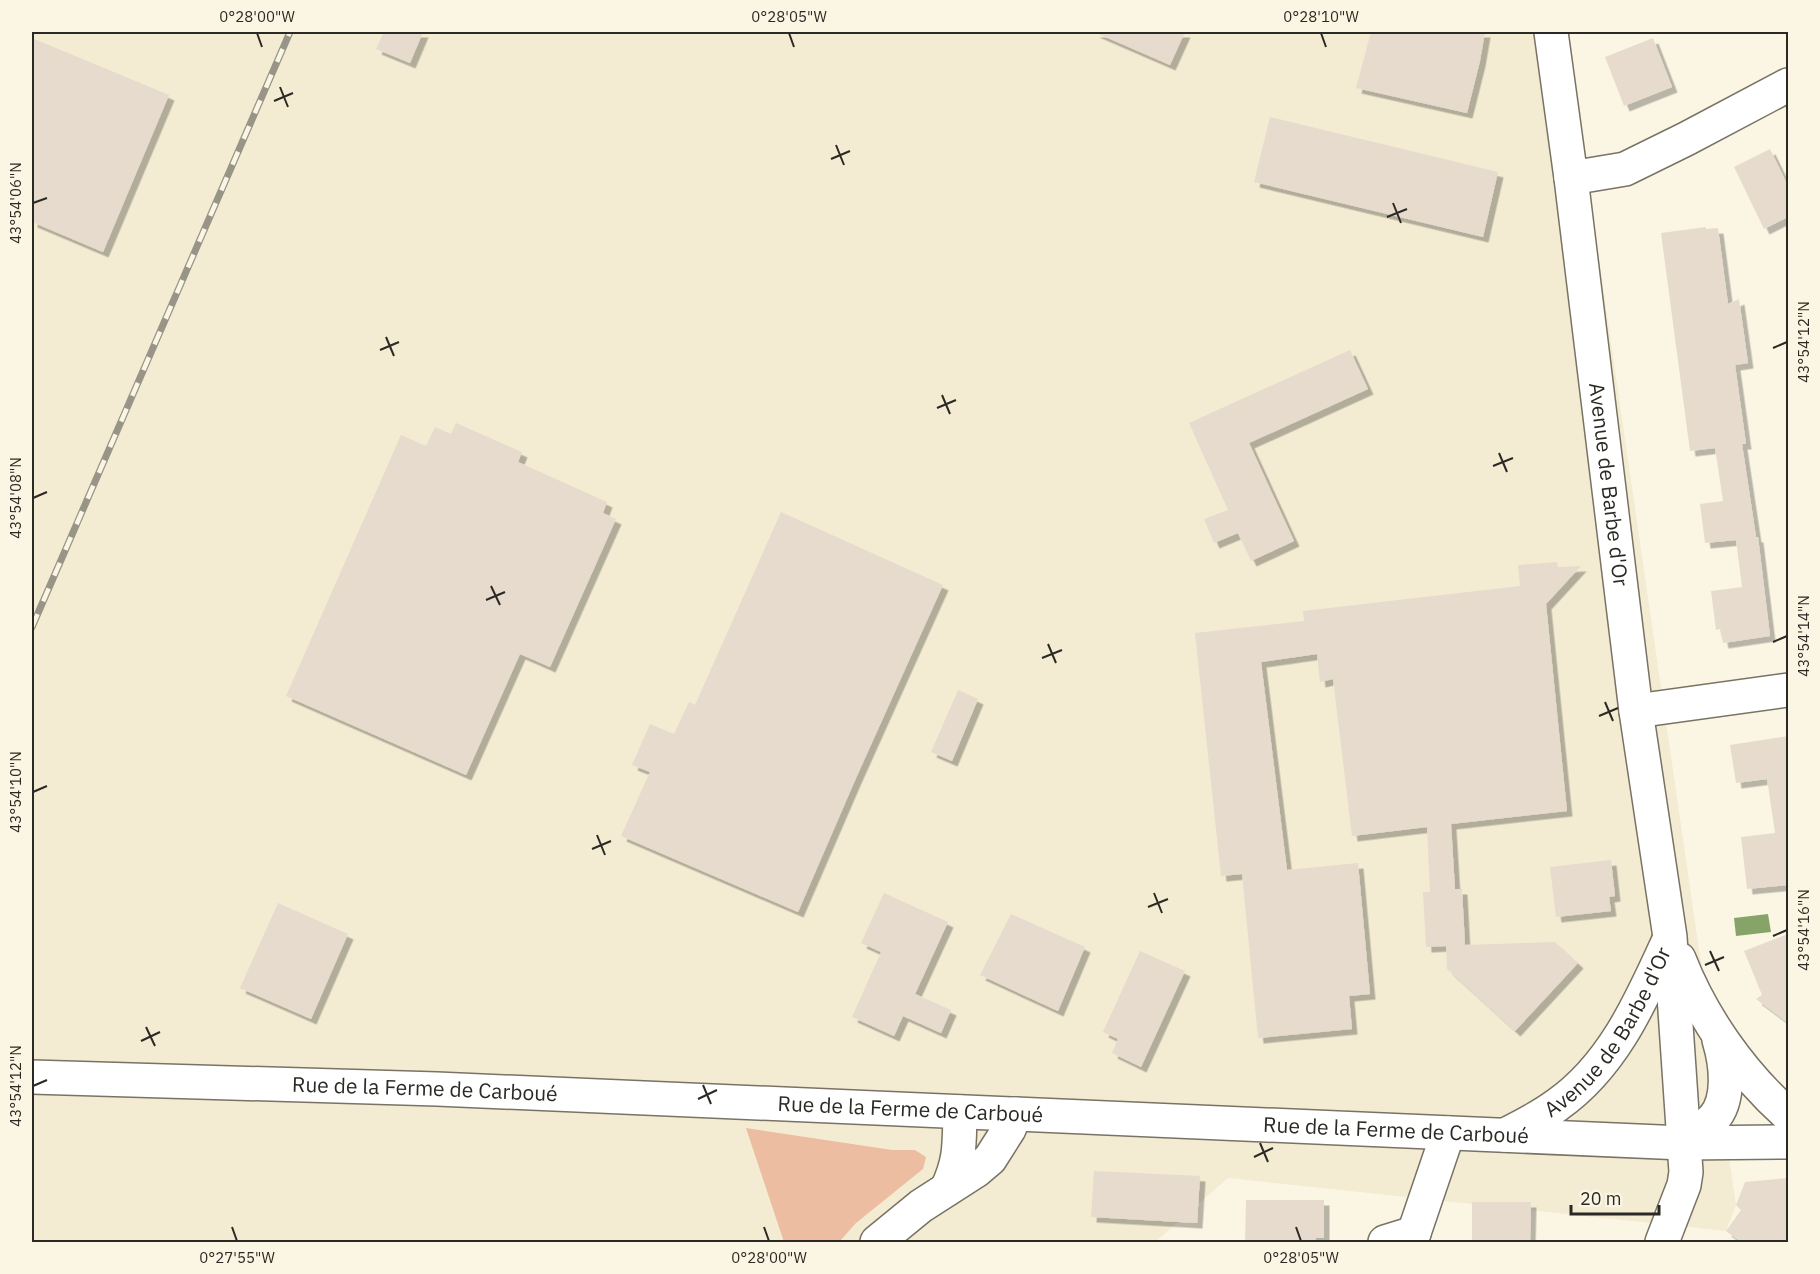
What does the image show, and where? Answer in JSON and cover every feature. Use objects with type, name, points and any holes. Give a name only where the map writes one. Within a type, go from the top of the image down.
[{"type":"street","name":"Avenue de Barbe d'Or","points":[[1551,32],[1636,711],[1670,937],[1683,1143]]},
{"type":"street","points":[[1571,178],[1625,169],[1788,85]]},
{"type":"street","points":[[1636,711],[1788,690]]},
{"type":"street","name":"Avenue de Barbe d'Or","points":[[1670,937],[1690,986],[1745,1072],[1788,1115]]},
{"type":"street","name":"Avenue de Barbe d'Or","points":[[1503,1135],[1532,1121],[1558,1104],[1584,1082],[1607,1056],[1639,1006],[1670,937]]},
{"type":"street","name":"Avenue de Barbe d'Or","points":[[1683,1143],[1715,1118],[1726,1092],[1723,1053],[1714,1025]]},
{"type":"street","name":"Rue de la Ferme de Carboué","points":[[32,1077],[437,1089],[1683,1143],[1788,1142]]},
{"type":"street","points":[[946,1189],[956,1168],[959,1154],[960,1112]]},
{"type":"street","points":[[877,1242],[921,1206],[990,1159],[1009,1129],[1015,1114]]},
{"type":"street","points":[[1406,1239],[1448,1133]]},
{"type":"street","points":[[1662,1242],[1684,1185],[1686,1172],[1683,1143]]},
{"type":"shaded area","points":[[32,32],[1566,32],[1736,1205],[1726,1231],[1228,1178],[1155,1242],[32,1242]]},
{"type":"shaded area","points":[[1768,914],[1771,932],[1736,936],[1734,918]]},
{"type":"shaded area","points":[[746,1128],[892,1150],[915,1150],[926,1157],[923,1169],[856,1223],[839,1242],[784,1242]]},
{"type":"building","points":[[384,32],[423,32],[410,63],[376,49]]},
{"type":"building","points":[[1094,32],[1185,32],[1170,65]]},
{"type":"building","points":[[1371,32],[1485,32],[1467,113],[1356,88]]},
{"type":"building","points":[[32,38],[169,95],[103,252],[32,222]]},
{"type":"building","points":[[1653,38],[1672,87],[1624,106],[1605,57]]},
{"type":"building","points":[[1270,117],[1498,172],[1483,237],[1254,182]]},
{"type":"building","points":[[1770,149],[1788,186],[1788,217],[1764,229],[1734,167]]},
{"type":"building","points":[[1706,227],[1706,229],[1718,228],[1728,304],[1739,299],[1748,363],[1735,365],[1746,444],[1742,444],[1756,537],[1758,537],[1770,636],[1723,643],[1720,629],[1716,630],[1711,591],[1742,587],[1736,540],[1705,543],[1700,504],[1723,501],[1715,448],[1690,451],[1661,233]]},
{"type":"building","points":[[1350,350],[1368,389],[1249,443],[1294,541],[1251,561],[1238,533],[1214,543],[1204,519],[1228,510],[1189,423]]},
{"type":"building","points":[[456,423],[522,452],[518,462],[607,502],[603,513],[616,519],[550,667],[520,654],[466,775],[286,696],[401,435],[426,446],[435,427],[451,434]]},
{"type":"building","points":[[781,512],[943,585],[798,912],[621,836],[650,772],[632,765],[650,724],[674,734],[689,702],[695,705]]},
{"type":"building","points":[[1557,562],[1558,567],[1581,566],[1546,604],[1567,811],[1451,824],[1455,889],[1462,889],[1465,945],[1555,942],[1578,963],[1515,1031],[1447,969],[1446,946],[1426,947],[1423,892],[1430,892],[1427,827],[1352,836],[1333,679],[1320,682],[1317,654],[1261,662],[1287,870],[1358,863],[1370,994],[1349,996],[1352,1029],[1258,1038],[1242,874],[1221,876],[1195,633],[1304,621],[1303,611],[1520,586],[1518,565]]},
{"type":"building","points":[[958,690],[978,699],[952,761],[931,752]]},
{"type":"building","points":[[1788,736],[1788,885],[1747,889],[1741,837],[1775,833],[1767,779],[1736,783],[1730,745]]},
{"type":"building","points":[[1611,860],[1615,896],[1609,897],[1611,911],[1556,917],[1550,867]]},
{"type":"building","points":[[884,893],[948,922],[915,994],[951,1010],[941,1033],[903,1016],[894,1036],[852,1017],[881,952],[861,943]]},
{"type":"building","points":[[278,903],[348,934],[311,1019],[240,988]]},
{"type":"building","points":[[1011,914],[1085,947],[1058,1011],[980,975]]},
{"type":"building","points":[[1788,934],[1788,1023],[1756,999],[1762,995],[1744,951]]},
{"type":"building","points":[[1140,951],[1185,971],[1141,1067],[1112,1053],[1118,1039],[1103,1032]]},
{"type":"building","points":[[1094,1171],[1200,1176],[1197,1223],[1091,1217]]},
{"type":"building","points":[[1788,1178],[1788,1242],[1741,1242],[1726,1231],[1741,1210],[1736,1205],[1745,1182]]},
{"type":"building","points":[[1246,1200],[1324,1200],[1324,1238],[1316,1238],[1316,1242],[1245,1242]]},
{"type":"building","points":[[1472,1202],[1531,1202],[1530,1242],[1472,1242]]},
{"type":"railway","points":[[32,627],[290,32]]}]
